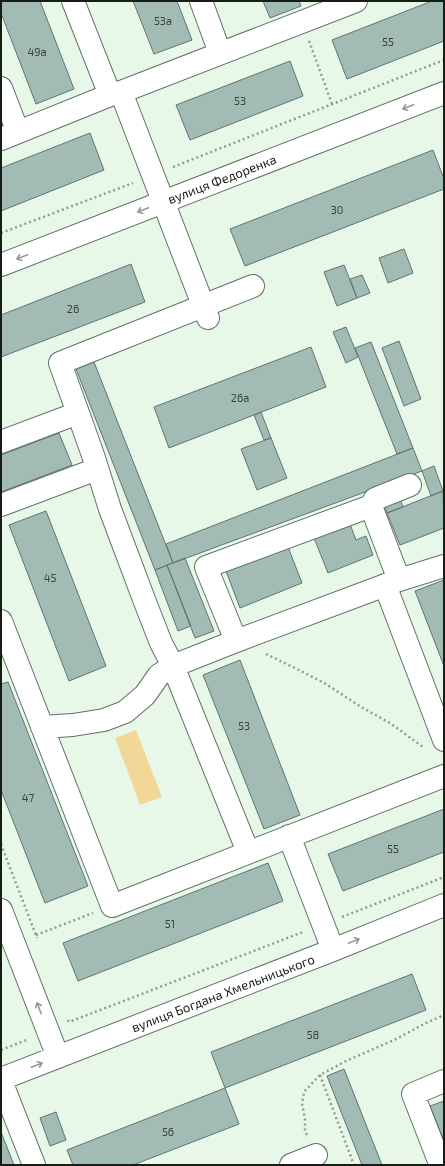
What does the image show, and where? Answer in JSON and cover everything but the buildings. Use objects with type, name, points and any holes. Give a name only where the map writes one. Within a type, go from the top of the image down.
[{"type":"street","points":[[73,1],[153,174],[206,312]]},
{"type":"street","points":[[201,1],[220,53]]},
{"type":"street","points":[[1,88],[10,135],[220,53],[308,13],[353,2]]},
{"type":"street","name":"вулиця Федоренка","points":[[1,265],[443,96]]},
{"type":"street","points":[[248,852],[173,666],[161,643],[145,602],[110,509],[60,363],[206,312],[254,286]]},
{"type":"street","points":[[1,442],[78,413]]},
{"type":"street","points":[[1,505],[97,469]]},
{"type":"street","points":[[236,641],[206,567],[370,506],[375,499],[410,485]]},
{"type":"street","points":[[370,506],[436,745]]},
{"type":"street","points":[[42,727],[73,725],[104,720],[125,712],[145,695],[159,675],[173,666],[392,583],[444,566]]},
{"type":"street","points":[[1,620],[112,906],[444,776]]},
{"type":"street","points":[[289,836],[333,950]]},
{"type":"street","name":"вулиця Богдана Хмельницького","points":[[1,1080],[444,905]]},
{"type":"street","points":[[1,910],[58,1057]]},
{"type":"street","points":[[1,1080],[34,1165]]},
{"type":"street","points":[[444,1081],[413,1094],[439,1161],[444,1158]]},
{"type":"street","points":[[291,1165],[316,1155]]},
{"type":"path","points":[[308,13],[332,104]]},
{"type":"path","points":[[1,233],[444,60]]},
{"type":"path","points":[[236,641],[275,658],[326,684],[361,708],[436,745]]},
{"type":"path","points":[[1,844],[38,940]]},
{"type":"path","points":[[66,1015],[69,1022],[444,877]]},
{"type":"path","points":[[36,935],[112,906]]},
{"type":"path","points":[[316,1155],[305,1130],[305,1118],[302,1104],[304,1092],[320,1076],[346,1061],[396,1039],[444,1015]]},
{"type":"path","points":[[1,1050],[29,1039],[29,1037]]},
{"type":"path","points":[[320,1076],[354,1165]]},
{"type":"shaded area","points":[[136,730],[162,797],[140,805],[115,738]]}]
